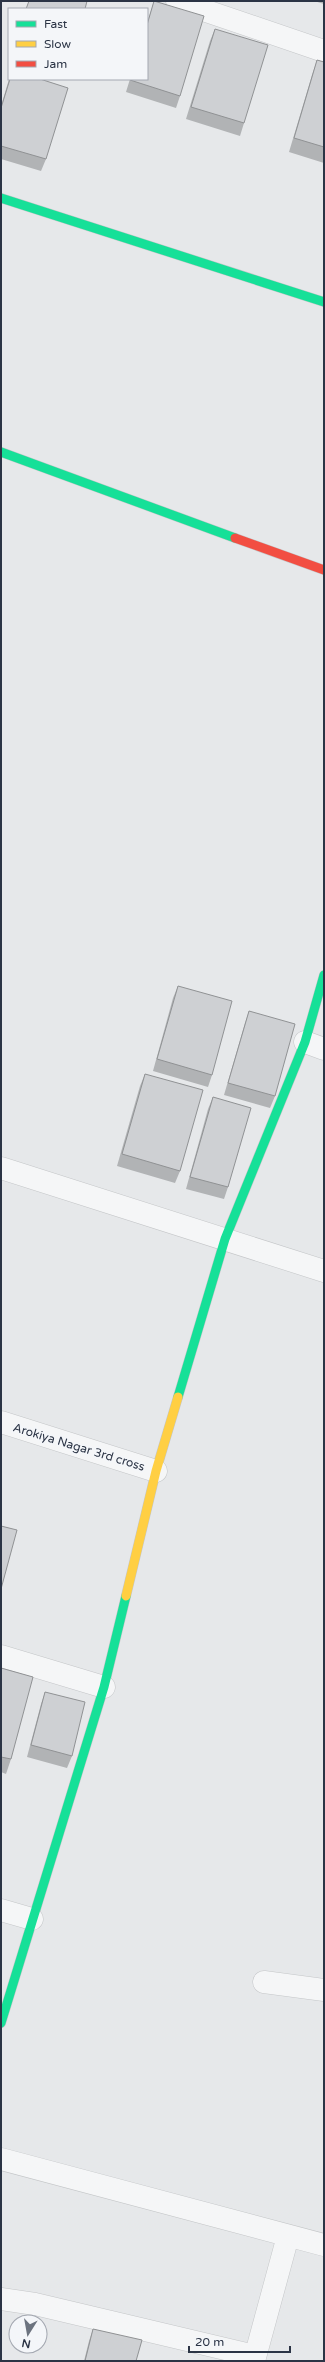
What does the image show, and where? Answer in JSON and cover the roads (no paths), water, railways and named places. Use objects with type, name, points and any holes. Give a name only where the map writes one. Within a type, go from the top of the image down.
[{"type":"street","points":[[177,1],[324,51]]},
{"type":"street","points":[[1,198],[324,302]]},
{"type":"street","points":[[1,452],[324,570]]},
{"type":"street","points":[[1,2023],[104,1687],[156,1471],[225,1239],[314,1046],[324,975]]},
{"type":"street","points":[[1,1168],[324,1271]]},
{"type":"street","name":"Arokiya Nagar 3rd cross","points":[[1,1422],[156,1471]]},
{"type":"street","points":[[1,1656],[104,1687]]},
{"type":"street","points":[[1,1910],[32,1919]]},
{"type":"street","points":[[264,1982],[324,1990]]},
{"type":"street","points":[[1,2159],[324,2245]]},
{"type":"street","points":[[1,2299],[35,2304],[255,2359],[288,2236]]}]
